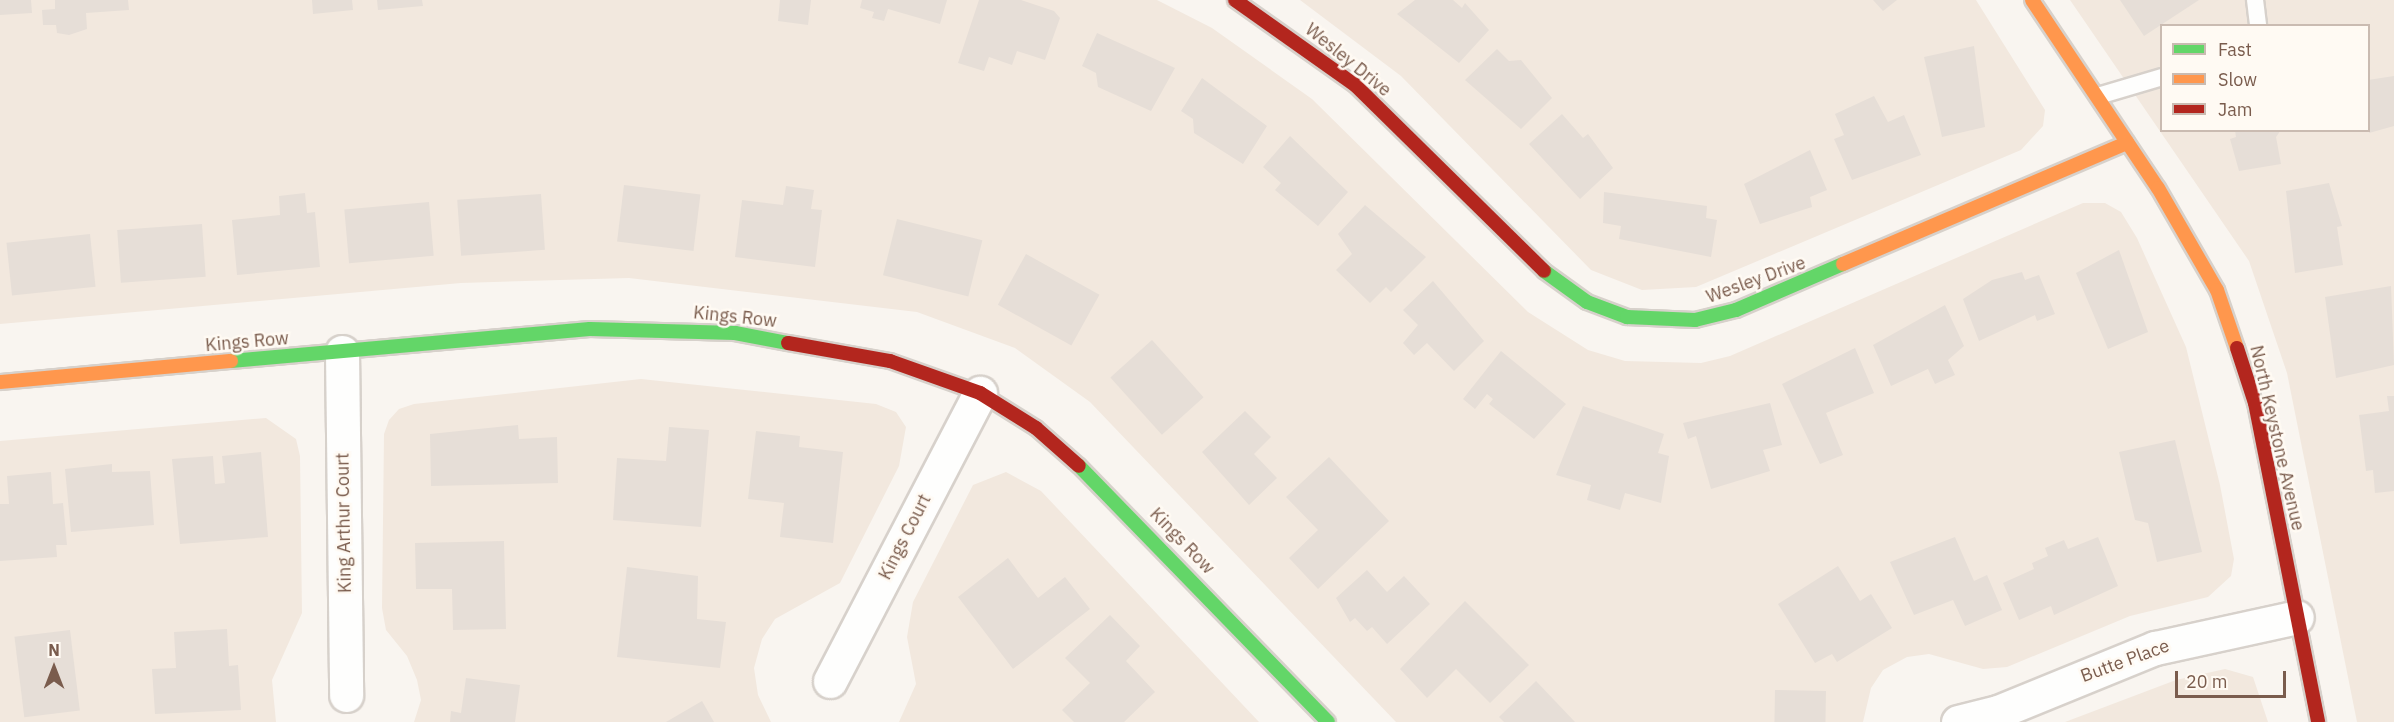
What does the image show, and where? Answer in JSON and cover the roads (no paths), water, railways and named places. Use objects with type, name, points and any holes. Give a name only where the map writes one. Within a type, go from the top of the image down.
[{"type":"street","name":"Wesley Drive","points":[[1234,0],[1355,86],[1546,273],[1587,302],[1628,317],[1695,320],[1736,310],[2127,143]]},
{"type":"street","name":"North Keystone Avenue","points":[[2032,0],[2098,96],[2188,236],[2238,342],[2255,403],[2318,722]]},
{"type":"street","name":"Kings Row","points":[[0,382],[590,329],[735,333],[890,361],[980,393],[1036,428],[1117,499],[1328,722]]},
{"type":"street","name":"King Arthur Court","points":[[342,352],[346,694]]},
{"type":"street","name":"Kings Court","points":[[830,681],[980,393]]},
{"type":"street","name":"Butte Place","points":[[1958,722],[1998,712],[2155,648],[2297,617]]},
{"type":"lane","points":[[2255,0],[2258,24]]},
{"type":"lane","points":[[2098,96],[2160,78]]}]
